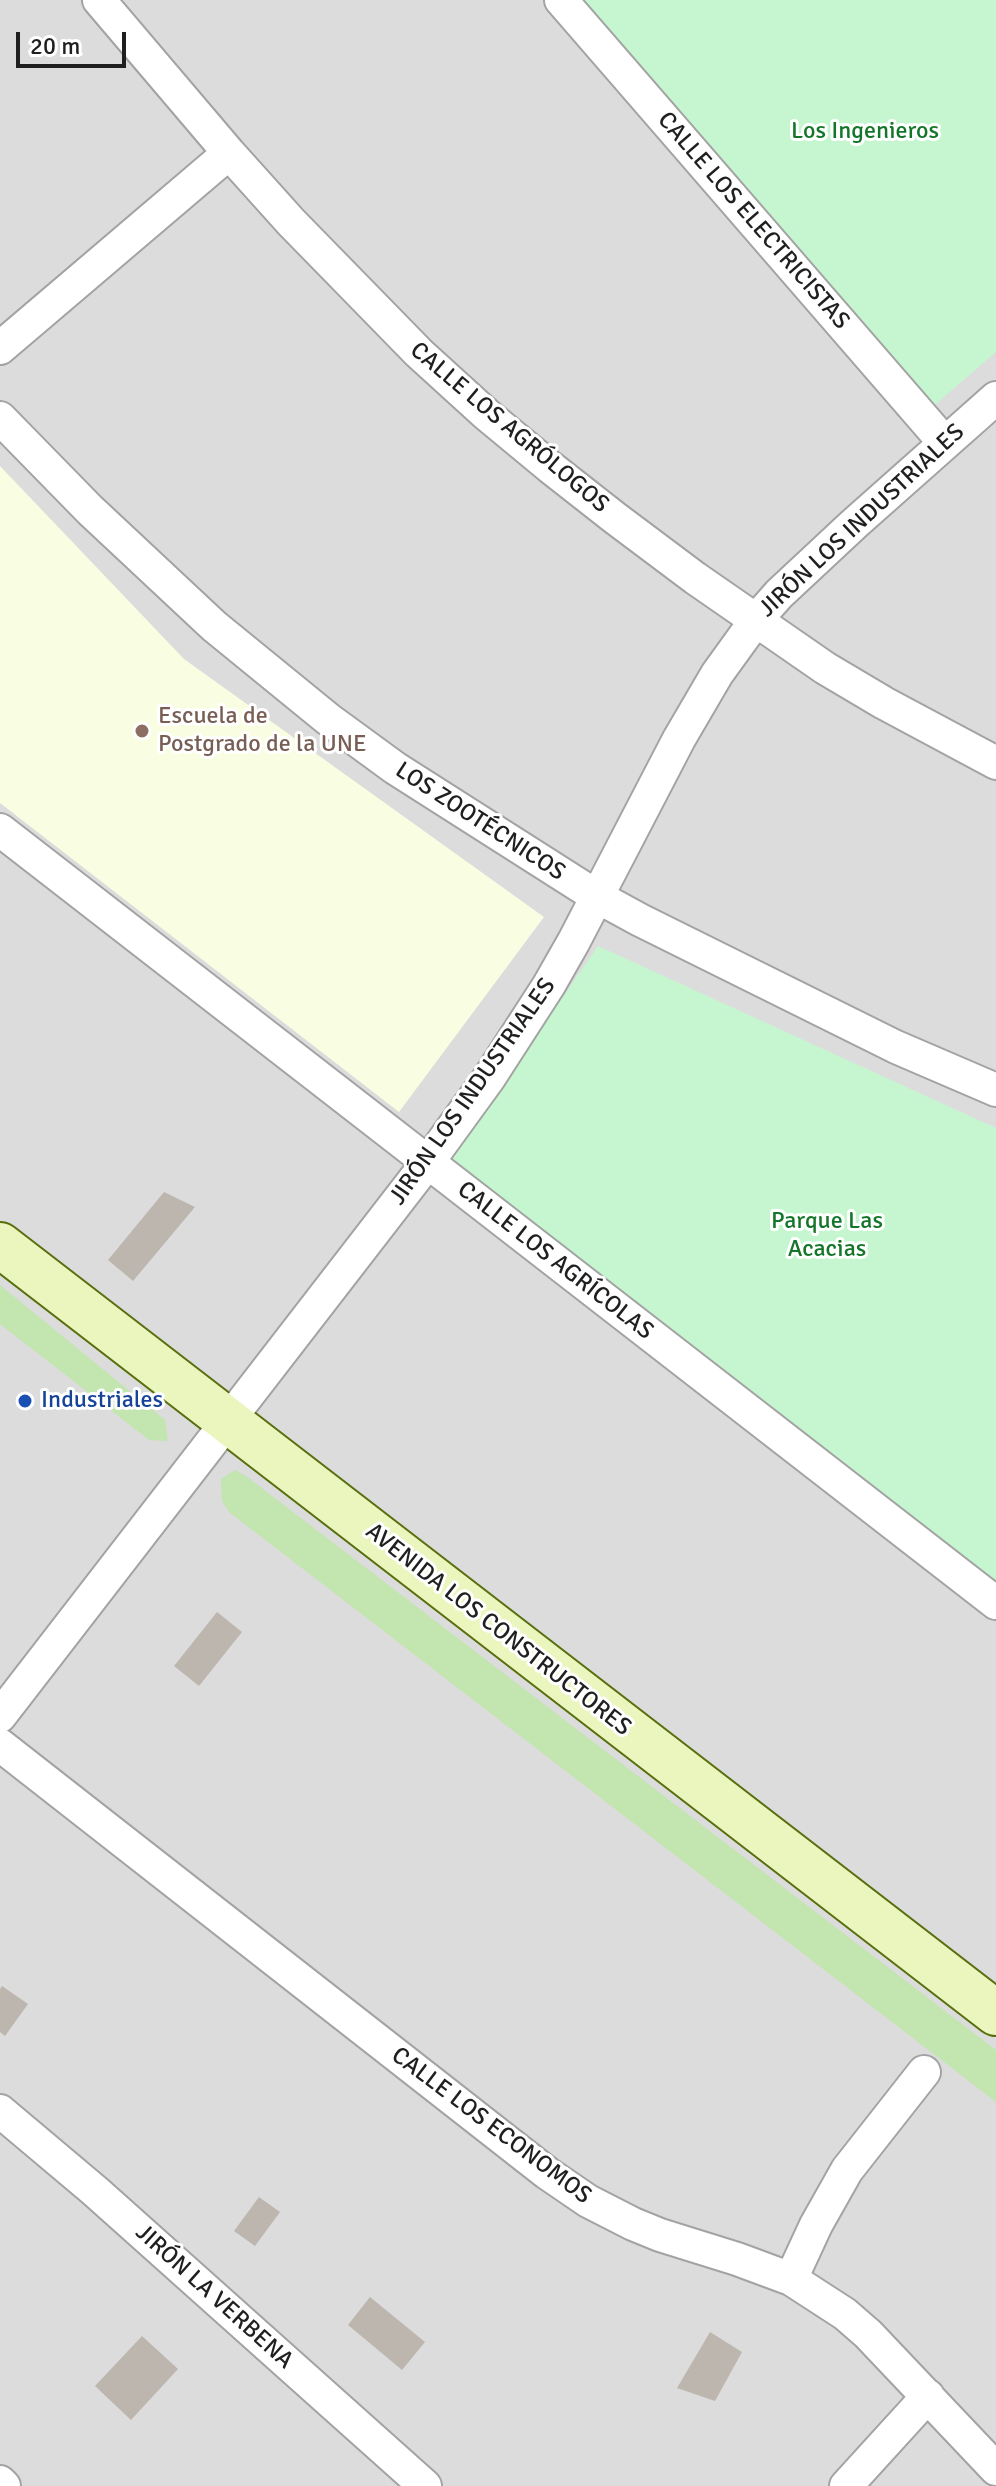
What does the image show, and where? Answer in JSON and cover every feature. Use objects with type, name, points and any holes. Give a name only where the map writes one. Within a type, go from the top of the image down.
[{"type":"street","name":"CALLE LOS AGRÓLOGOS","points":[[99,0],[229,153],[355,290],[486,414],[615,518],[825,668],[996,763]]},
{"type":"street","name":"CALLE LOS ELECTRICISTAS","points":[[561,0],[944,442]]},
{"type":"street","points":[[0,348],[229,153]]},
{"type":"street","name":"JIRÓN LOS INDUSTRIALES","points":[[0,1716],[428,1162],[489,1078],[549,985],[679,739],[717,674],[756,620],[804,570],[996,398]]},
{"type":"street","name":"LOS ZOOTÉCNICOS","points":[[0,418],[167,583],[285,684],[395,768],[596,896],[896,1047],[996,1090]]},
{"type":"street","name":"CALLE LOS AGRÍCOLAS","points":[[0,830],[996,1603]]},
{"type":"street","name":"AVENIDA LOS CONSTRUCTORES","points":[[0,1245],[227,1422],[992,2002]]},
{"type":"street","name":"CALLE LOS ECONOMOS","points":[[0,1745],[567,2187],[633,2224],[791,2279],[845,2314],[868,2334],[996,2469]]},
{"type":"street","points":[[791,2279],[816,2225],[847,2170],[924,2072]]},
{"type":"street","name":"JIRÓN LA VERBENA","points":[[0,2111],[95,2191],[425,2486]]},
{"type":"street","points":[[846,2486],[928,2396]]},
{"type":"shaded area","points":[[0,0],[996,0],[996,2486],[0,2486]]},
{"type":"shaded area","name":"Escuela de Postgrado de la UNE","points":[[0,466],[184,659],[544,917],[399,1112],[0,803]]},
{"type":"green space","name":"Los Ingenieros","points":[[583,0],[996,0],[996,352],[930,409]]},
{"type":"green space","name":"Parque Las Acacias","points":[[598,946],[996,1128],[996,1583],[451,1159]]},
{"type":"green space","points":[[0,1285],[165,1420],[168,1441],[149,1440],[0,1324]]},
{"type":"green space","points":[[235,1470],[996,2050],[996,2102],[229,1512],[222,1501],[221,1479]]},
{"type":"building","points":[[164,1192],[195,1207],[133,1281],[108,1260]]},
{"type":"building","points":[[217,1612],[242,1632],[199,1686],[174,1666]]},
{"type":"building","points":[[2,1986],[28,2004],[5,2036],[0,2032]]},
{"type":"building","points":[[259,2197],[280,2212],[255,2246],[234,2231]]},
{"type":"building","points":[[370,2297],[425,2342],[402,2370],[348,2325]]},
{"type":"building","points":[[710,2332],[742,2352],[715,2401],[677,2388]]},
{"type":"building","points":[[142,2336],[178,2369],[131,2420],[95,2386]]},
{"type":"place","name":"Escuela de Postgrado de la UNE","points":[[142,731]]},
{"type":"place","name":"Industriales","points":[[25,1401]]}]
